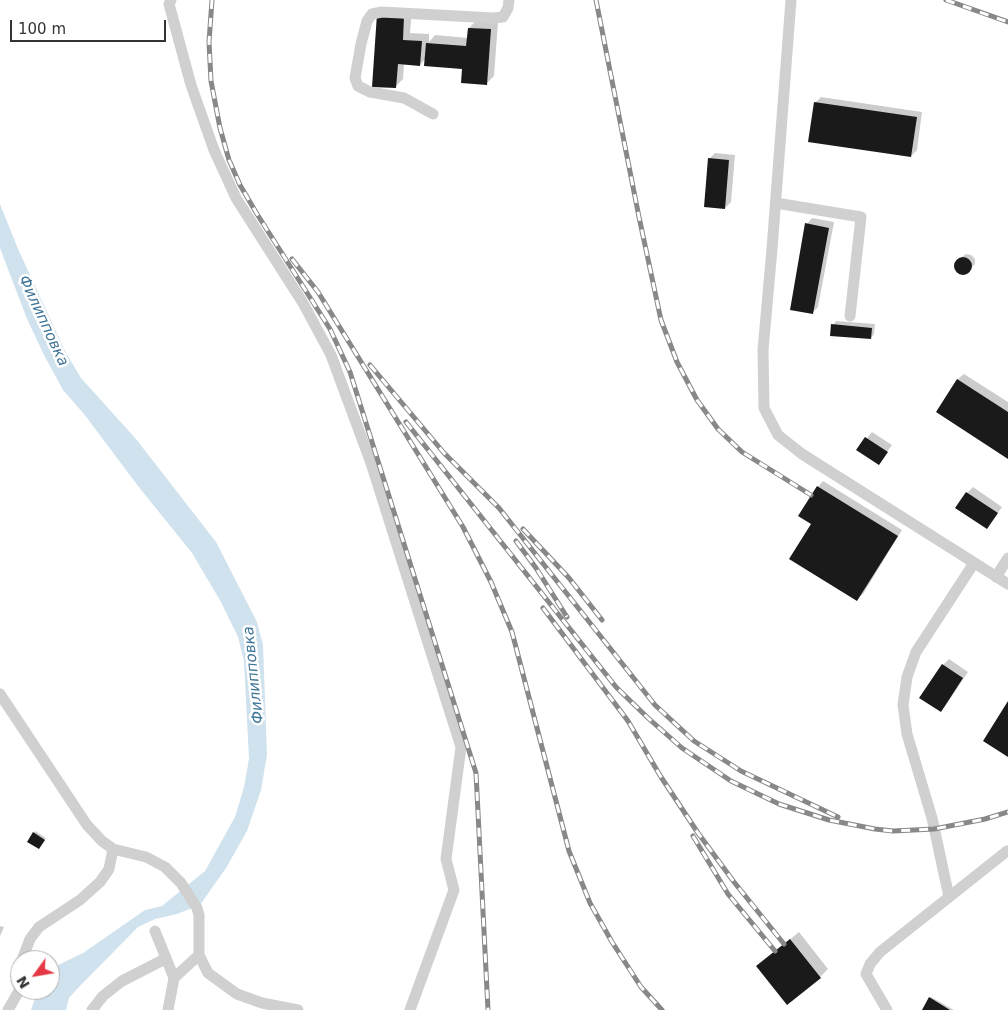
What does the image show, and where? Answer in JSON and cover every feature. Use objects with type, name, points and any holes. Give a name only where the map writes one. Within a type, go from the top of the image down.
[{"type":"street","points":[[171,0],[170,4],[191,85],[214,150],[236,198],[303,304],[331,356],[371,463],[461,747],[446,858],[454,890],[410,1010]]},
{"type":"street","points":[[433,114],[404,98],[370,92],[358,86],[355,78],[361,44],[367,22],[372,14],[382,12],[493,18],[502,16],[508,8],[509,0]]},
{"type":"street","points":[[791,0],[763,350],[764,408],[778,435],[802,454],[1008,584]]},
{"type":"street","points":[[776,203],[861,217],[850,316]]},
{"type":"street","points":[[996,577],[1008,558]]},
{"type":"street","points":[[949,897],[932,818],[907,734],[903,705],[907,677],[916,652],[974,563]]},
{"type":"street","points":[[2,702],[87,824],[102,841],[113,849],[146,857],[165,867],[181,883],[197,908],[199,915],[200,955],[208,973],[237,994],[262,1003],[298,1010]]},
{"type":"street","points":[[26,950],[30,939],[39,927],[68,909],[100,882],[109,869],[113,849]]},
{"type":"street","points":[[887,1010],[866,974],[869,965],[880,952],[1007,851]]},
{"type":"street","points":[[155,931],[174,978],[168,1010]]},
{"type":"street","points":[[174,978],[200,955]]},
{"type":"street","points":[[92,1010],[104,996],[122,981],[165,959]]},
{"type":"water","name":"Филипповка","points":[[0,204],[18,249],[66,353],[81,378],[136,439],[216,542],[257,622],[263,645],[267,755],[261,790],[247,831],[226,868],[200,905],[177,914],[155,919],[138,927],[69,998],[66,1010],[31,1010],[34,1000],[60,1000],[60,964],[83,953],[145,910],[162,906],[205,871],[235,817],[244,787],[249,759],[244,661],[238,637],[221,602],[192,553],[138,486],[84,414],[63,390],[27,319],[0,248]]},
{"type":"building","points":[[377,14],[404,16],[403,40],[422,41],[420,66],[398,64],[396,88],[372,87]]},
{"type":"building","points":[[468,28],[491,29],[487,85],[461,83],[462,69],[424,66],[426,43],[466,46]]},
{"type":"building","points":[[814,102],[917,117],[911,157],[808,142]]},
{"type":"building","points":[[708,158],[729,160],[725,209],[704,207]]},
{"type":"building","points":[[805,223],[829,228],[813,314],[790,310]]},
{"type":"building","points":[[963,257],[969,260],[972,266],[969,272],[963,275],[957,272],[954,266],[957,260]]},
{"type":"building","points":[[831,324],[872,328],[871,339],[830,336]]},
{"type":"building","points":[[957,379],[1008,412],[1008,459],[936,412]]},
{"type":"building","points":[[865,437],[888,452],[879,465],[856,450]]},
{"type":"building","points":[[817,486],[898,536],[857,601],[789,559],[811,524],[798,516]]},
{"type":"building","points":[[966,492],[998,513],[987,529],[955,508]]},
{"type":"building","points":[[942,664],[963,678],[941,712],[919,698]]},
{"type":"building","points":[[1008,701],[1008,757],[983,741]]},
{"type":"building","points":[[33,832],[45,840],[39,849],[27,842]]},
{"type":"building","points":[[790,939],[821,978],[787,1005],[756,966]]},
{"type":"building","points":[[929,997],[950,1010],[922,1010]]},
{"type":"railway","points":[[212,0],[209,42],[211,81],[220,128],[229,160],[240,185],[257,214],[330,329],[350,372],[476,773],[488,1010]]},
{"type":"railway","points":[[596,0],[661,320],[677,362],[697,400],[718,429],[742,452],[811,495]]},
{"type":"railway","points":[[946,0],[1008,22]]},
{"type":"railway","points":[[292,259],[318,292],[463,527],[491,582],[512,632],[569,851],[590,903],[612,942],[641,987],[662,1010]]},
{"type":"railway","points":[[370,365],[444,453],[499,508],[655,705],[694,741],[741,771],[838,817]]},
{"type":"railway","points":[[406,422],[616,687],[682,748],[731,781],[779,804],[829,820],[875,829],[893,831],[934,829],[985,819],[1008,812]]},
{"type":"railway","points":[[523,529],[569,578],[602,620]]},
{"type":"railway","points":[[516,541],[536,568],[567,617]]},
{"type":"railway","points":[[543,608],[628,721],[661,777],[698,833],[734,882],[784,944]]},
{"type":"railway","points":[[693,836],[728,894],[775,951]]}]
